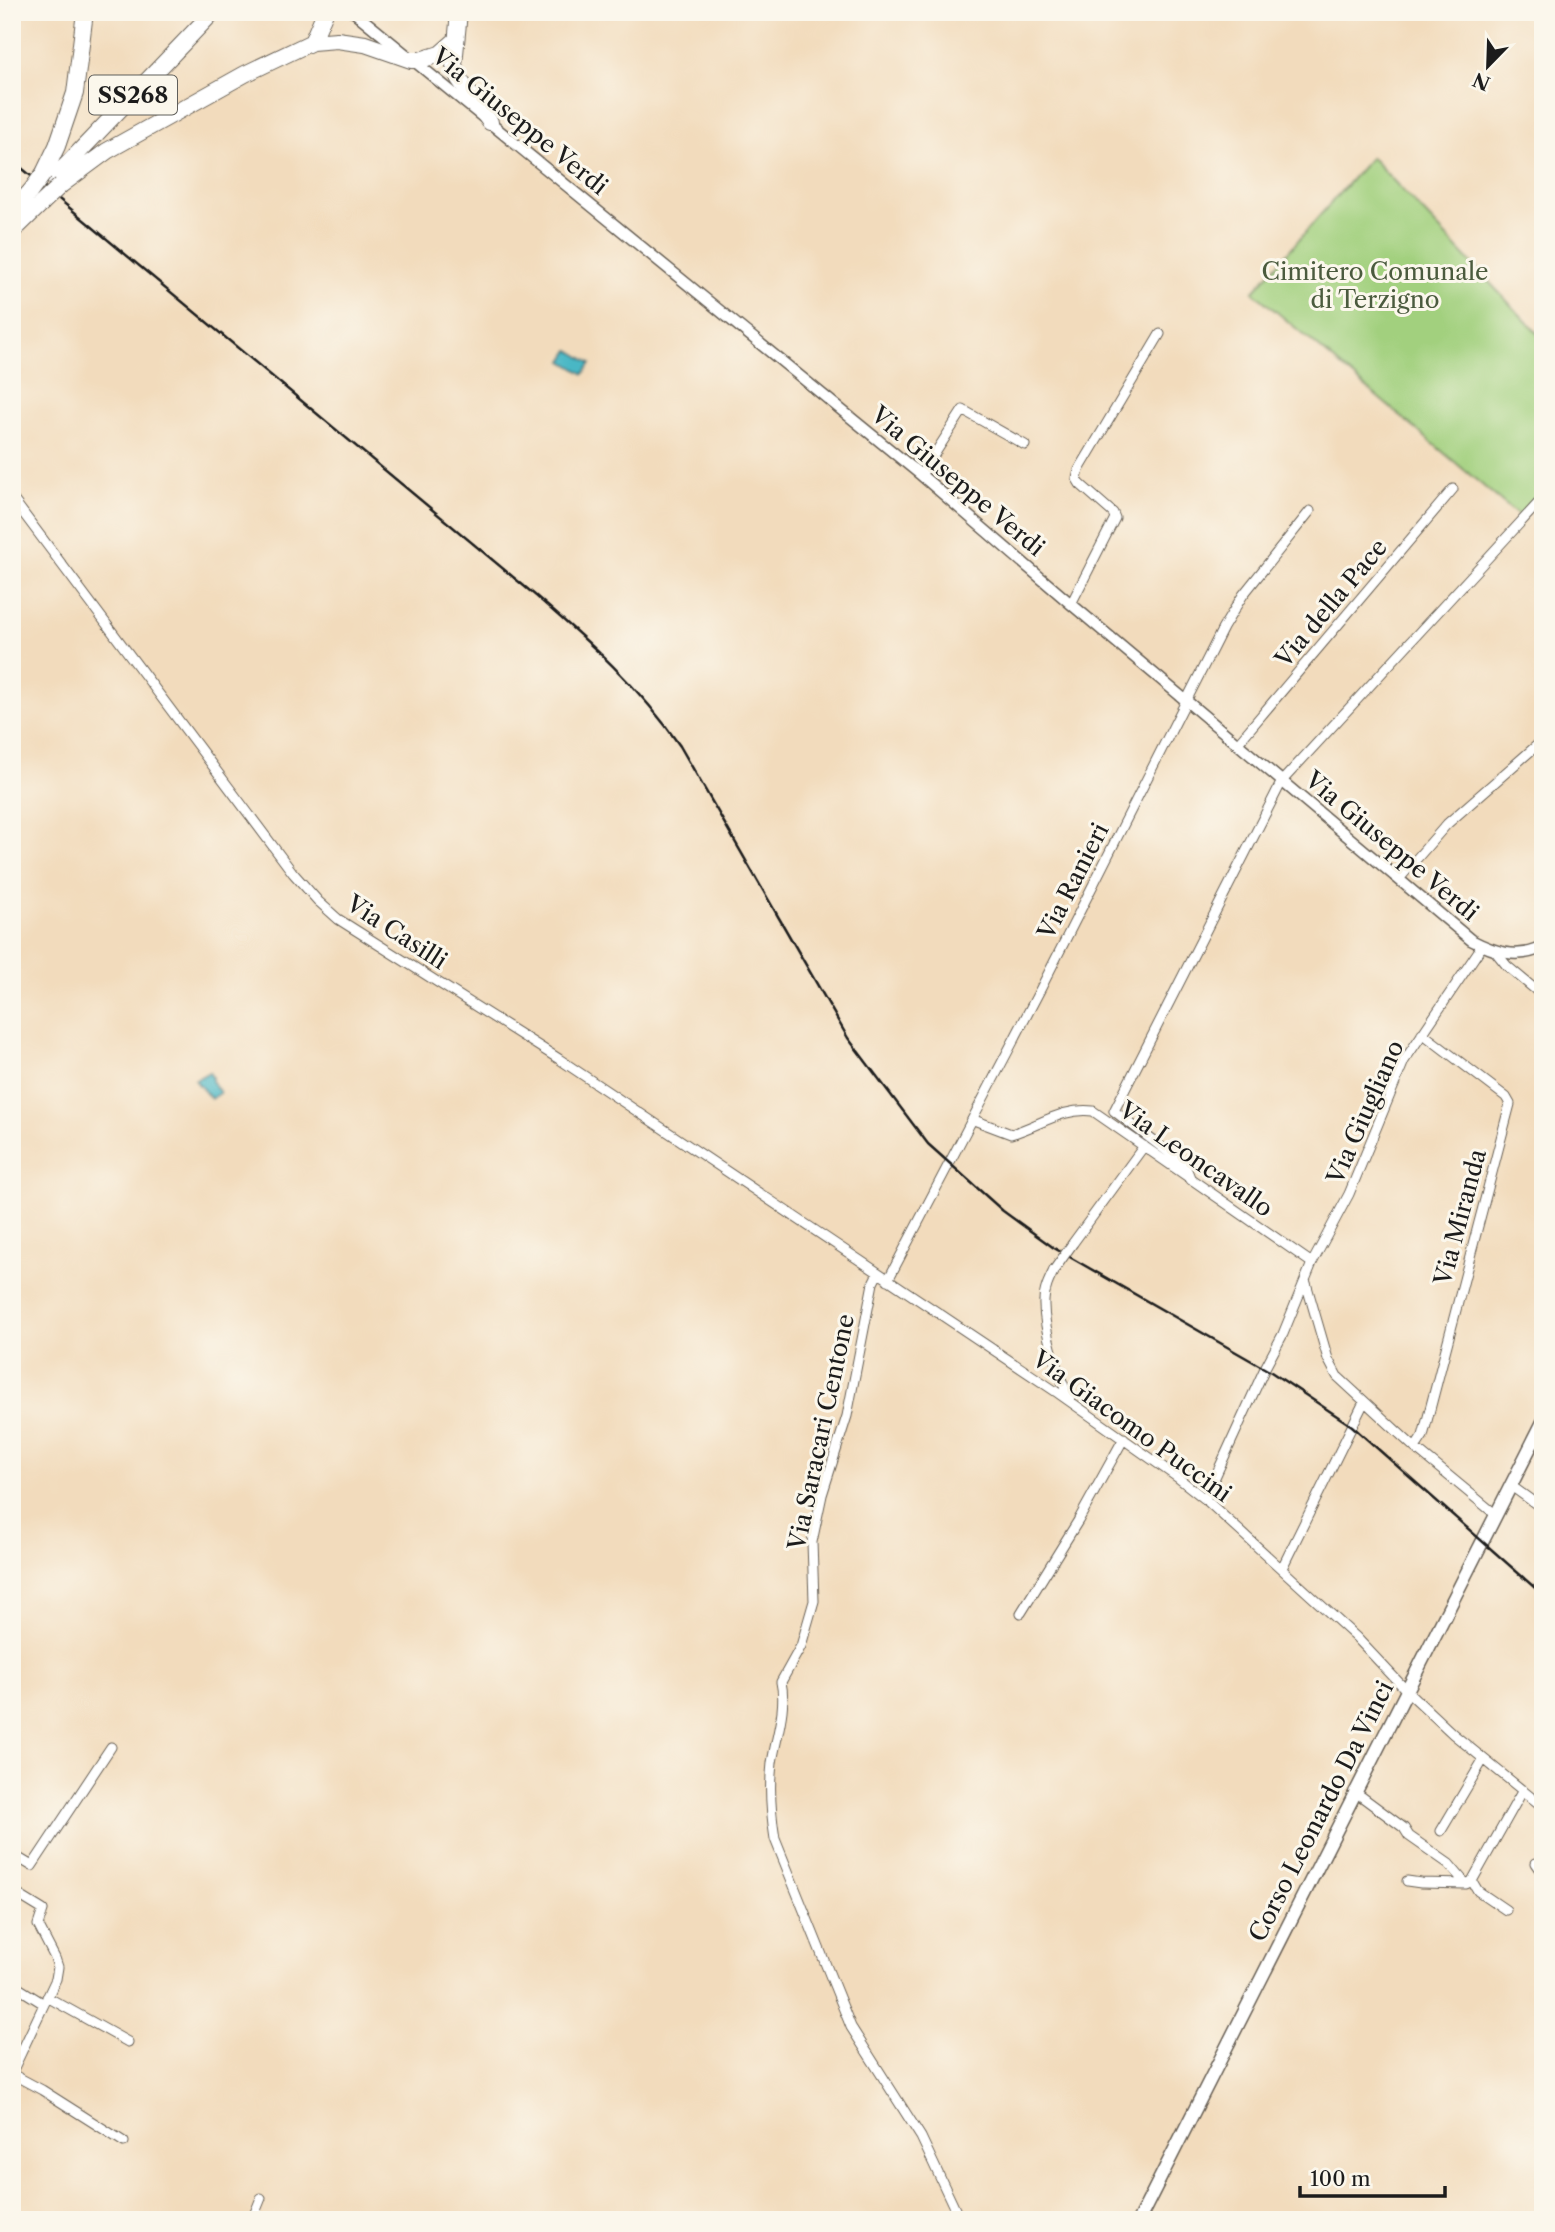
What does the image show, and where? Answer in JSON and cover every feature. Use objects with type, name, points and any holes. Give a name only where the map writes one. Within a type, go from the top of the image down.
[{"type":"highway","points":[[53,179],[57,146],[75,93],[85,12]]},
{"type":"highway","name":"SS268","points":[[53,179],[213,12]]},
{"type":"highway","points":[[312,41],[326,12]]},
{"type":"highway","points":[[459,12],[454,65],[459,79],[490,122]]},
{"type":"highway","points":[[12,222],[53,179],[245,74],[312,41],[337,40],[365,44],[411,60],[430,59],[456,40]]},
{"type":"highway","points":[[12,211],[36,198]]},
{"type":"highway","points":[[12,232],[36,198]]},
{"type":"main road","name":"Corso Leonardo Da Vinci","points":[[1139,2220],[1543,1422]]},
{"type":"street","name":"Via Giuseppe Verdi","points":[[355,12],[921,475],[1471,940],[1506,954],[1521,954],[1543,947]]},
{"type":"street","points":[[1071,604],[1115,518],[1113,513],[1080,484],[1077,478],[1079,471],[1160,334]]},
{"type":"street","points":[[921,475],[963,410],[1025,445]]},
{"type":"street","name":"Via della Pace","points":[[1238,743],[1453,489]]},
{"type":"street","name":"Via Casilli","points":[[12,498],[293,873],[338,919],[559,1059],[878,1273]]},
{"type":"street","points":[[1191,1180],[1185,1165],[1114,1111],[1282,781],[1543,498]]},
{"type":"street","name":"Via Ranieri","points":[[888,1280],[974,1120],[1233,609],[1310,512]]},
{"type":"street","points":[[1399,879],[1447,824],[1543,740]]},
{"type":"street","name":"Via Giugliano","points":[[1205,1499],[1306,1283],[1312,1263],[1349,1195],[1404,1061],[1482,946]]},
{"type":"street","points":[[1495,951],[1507,966],[1543,996]]},
{"type":"street","name":"Via Miranda","points":[[1415,1448],[1423,1436],[1432,1392],[1510,1104],[1506,1097],[1422,1033]]},
{"type":"street","name":"Via Leoncavallo","points":[[974,1120],[1011,1134],[1066,1112],[1078,1109],[1093,1111],[1312,1263]]},
{"type":"street","points":[[1072,1403],[1064,1387],[1044,1319],[1044,1298],[1054,1270],[1143,1146]]},
{"type":"street","name":"Via Giacomo Puccini","points":[[878,1273],[1124,1438],[1205,1499],[1330,1612],[1405,1690],[1483,1760],[1543,1807]]},
{"type":"street","name":"Via Saracari Centone","points":[[878,1273],[873,1283],[847,1416],[822,1495],[812,1542],[814,1601],[801,1646],[781,1682],[785,1696],[772,1766],[772,1822],[775,1839],[852,2026],[921,2137],[960,2220]]},
{"type":"street","points":[[1306,1283],[1331,1367],[1345,1385],[1415,1448],[1495,1514]]},
{"type":"street","points":[[1282,1568],[1364,1402]]},
{"type":"street","points":[[1021,1613],[1078,1521],[1124,1438]]},
{"type":"street","points":[[1510,1485],[1543,1509]]},
{"type":"street","points":[[12,1854],[32,1866],[111,1747]]},
{"type":"street","points":[[1441,1831],[1483,1760]]},
{"type":"street","points":[[1469,1882],[1523,1790]]},
{"type":"street","points":[[1354,1791],[1404,1828],[1409,1836],[1449,1864],[1478,1891],[1506,1910]]},
{"type":"street","points":[[1536,1863],[1543,1873]]},
{"type":"street","points":[[1407,1881],[1469,1882]]},
{"type":"street","points":[[12,1891],[43,1910],[38,1925],[58,1967],[56,1979],[12,2073],[124,2142]]},
{"type":"street","points":[[12,1984],[128,2042]]},
{"type":"street","points":[[252,2220],[261,2198]]},
{"type":"green space","name":"Cimitero Comunale di Terzigno","points":[[1371,157],[1543,339],[1543,495],[1520,517],[1253,292]]},
{"type":"water","points":[[570,350],[591,363],[584,374],[563,361]]},
{"type":"water","points":[[209,1072],[220,1093],[211,1099],[195,1080]]},
{"type":"railway","points":[[12,160],[536,596],[631,685],[680,746],[848,1038],[928,1144],[1003,1211],[1054,1248],[1271,1372],[1352,1426],[1543,1595]]}]
